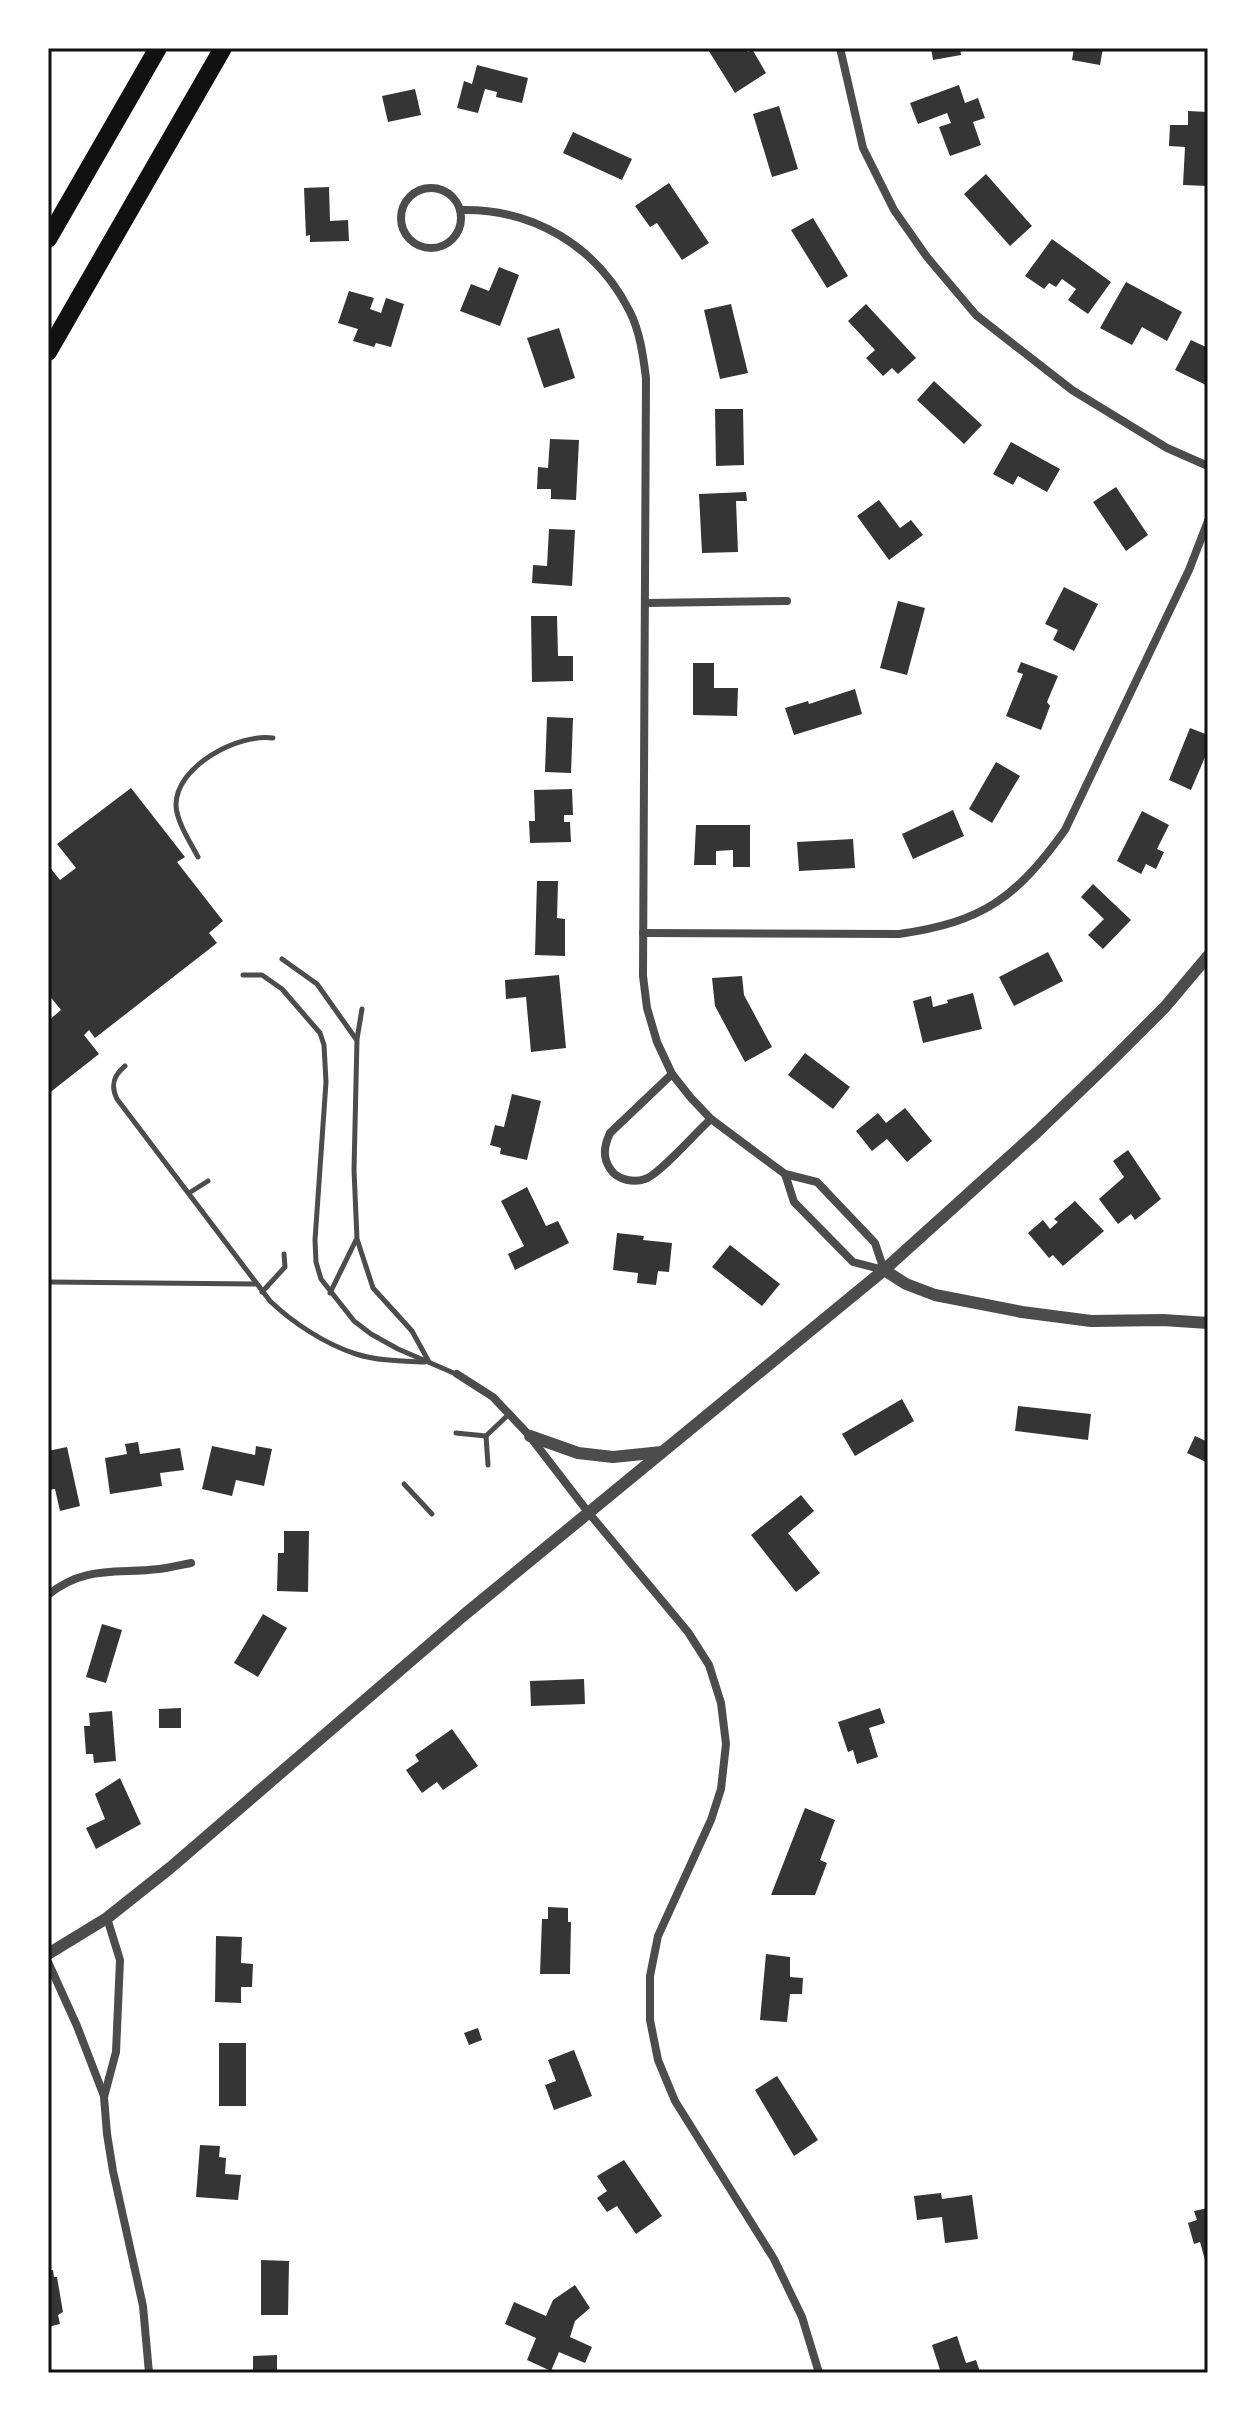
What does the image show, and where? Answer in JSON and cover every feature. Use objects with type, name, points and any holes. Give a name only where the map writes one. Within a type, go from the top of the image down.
[{"type":"highway","points":[[48,239],[158,48]]},
{"type":"highway","points":[[48,352],[223,48]]},
{"type":"street","points":[[840,48],[863,148],[894,210],[927,257],[976,315],[1072,390],[1167,448],[1208,466]]},
{"type":"street","points":[[433,188],[454,199],[460,210],[461,222],[451,241],[429,249],[409,239],[400,219],[410,197],[420,190],[433,188]]},
{"type":"street","points":[[460,210],[486,209],[514,215],[564,237],[603,271],[630,312],[641,344],[646,378],[643,976],[647,1008],[657,1042],[672,1074],[711,1119],[785,1174],[817,1182],[875,1243],[884,1270]]},
{"type":"street","points":[[643,933],[899,934],[936,929],[962,920],[1009,894],[1039,867],[1065,830],[1189,570],[1208,521]]},
{"type":"street","points":[[646,603],[787,601]]},
{"type":"street","points":[[149,2373],[143,2306],[113,2171],[104,2097],[49,1953],[107,1918],[170,1868],[588,1512],[884,1270],[1113,1059],[1165,1007],[1208,956]]},
{"type":"street","points":[[672,1074],[610,1133],[604,1154],[611,1171],[629,1182],[648,1179],[711,1119]]},
{"type":"street","points":[[785,1174],[794,1202],[853,1262],[884,1270],[906,1284],[935,1295],[1022,1312],[1091,1321],[1208,1323]]},
{"type":"street","points":[[457,1374],[493,1397],[530,1436],[588,1512],[688,1632],[709,1665],[721,1703],[726,1744],[721,1789],[711,1820],[674,1895],[658,1936],[650,1976],[650,2020],[658,2060],[675,2101],[774,2259],[802,2317],[819,2373]]},
{"type":"street","points":[[530,1436],[578,1453],[613,1457],[662,1452]]},
{"type":"street","points":[[48,1595],[73,1578],[97,1572],[158,1569],[191,1563]]},
{"type":"street","points":[[104,2097],[116,2052],[120,1960],[107,1918]]},
{"type":"lane","points":[[198,857],[186,836],[176,807],[180,786],[186,775],[232,743],[262,736],[273,738]]},
{"type":"lane","points":[[282,959],[317,984],[357,1039]]},
{"type":"lane","points":[[243,975],[258,974],[273,981],[290,996],[320,1033],[324,1045],[326,1082],[315,1240],[321,1279],[354,1321],[371,1334],[457,1374]]},
{"type":"lane","points":[[362,1009],[357,1039],[354,1170],[357,1239],[373,1288],[412,1331],[429,1363]]},
{"type":"lane","points":[[125,1066],[114,1079],[114,1094],[262,1292],[288,1316],[344,1349],[386,1360],[429,1363]]},
{"type":"lane","points":[[189,1193],[208,1181]]},
{"type":"lane","points":[[330,1293],[357,1239]]},
{"type":"lane","points":[[262,1292],[285,1267],[284,1254]]},
{"type":"lane","points":[[48,1282],[257,1284]]},
{"type":"lane","points":[[456,1433],[486,1436],[510,1413]]},
{"type":"lane","points":[[486,1436],[488,1465]]},
{"type":"lane","points":[[404,1484],[432,1514]]},
{"type":"building","points":[[707,48],[746,48],[748,52],[752,49],[766,73],[735,93]]},
{"type":"building","points":[[931,48],[960,48],[961,55],[933,60]]},
{"type":"building","points":[[1074,48],[1103,48],[1100,65],[1072,60]]},
{"type":"building","points":[[477,65],[528,78],[522,103],[496,97],[497,92],[485,89],[478,113],[457,108],[464,81],[472,84]]},
{"type":"building","points":[[959,85],[965,103],[978,98],[985,118],[973,122],[981,145],[950,156],[939,127],[951,123],[947,113],[918,124],[910,103]]},
{"type":"building","points":[[415,89],[421,115],[388,122],[382,96]]},
{"type":"building","points":[[779,106],[798,169],[772,177],[753,114]]},
{"type":"building","points":[[1188,111],[1208,112],[1208,186],[1183,185],[1185,147],[1169,146],[1170,125],[1188,125]]},
{"type":"building","points":[[573,132],[632,159],[622,180],[563,153]]},
{"type":"building","points":[[986,174],[1032,226],[1010,246],[964,194]]},
{"type":"building","points":[[669,183],[709,243],[682,260],[657,223],[650,227],[635,206]]},
{"type":"building","points":[[329,187],[330,221],[348,220],[349,241],[310,242],[310,235],[306,236],[304,188]]},
{"type":"building","points":[[813,218],[848,276],[827,288],[791,230]]},
{"type":"building","points":[[1052,239],[1111,282],[1088,314],[1068,300],[1076,289],[1062,279],[1056,287],[1049,283],[1044,289],[1025,276]]},
{"type":"building","points":[[499,267],[519,275],[500,326],[460,311],[471,284],[489,291]]},
{"type":"building","points":[[1126,282],[1182,312],[1167,341],[1142,327],[1132,345],[1100,328]]},
{"type":"building","points":[[349,291],[374,298],[370,309],[381,313],[386,298],[404,304],[391,347],[376,343],[374,347],[353,341],[358,329],[338,323]]},
{"type":"building","points":[[731,304],[748,373],[720,379],[704,310]]},
{"type":"building","points":[[866,304],[916,358],[898,374],[892,368],[883,376],[866,358],[875,350],[848,321]]},
{"type":"building","points":[[559,328],[575,378],[544,388],[527,338]]},
{"type":"building","points":[[1191,340],[1208,348],[1208,386],[1175,370]]},
{"type":"building","points":[[934,381],[982,425],[964,444],[917,400]]},
{"type":"building","points":[[715,409],[743,409],[744,465],[716,466]]},
{"type":"building","points":[[550,439],[579,440],[576,500],[551,499],[551,489],[537,489],[538,467],[548,468]]},
{"type":"building","points":[[1011,442],[1060,469],[1047,492],[1018,476],[1013,485],[993,474]]},
{"type":"building","points":[[1116,487],[1148,535],[1126,551],[1093,502]]},
{"type":"building","points":[[746,492],[747,501],[736,501],[738,552],[702,553],[699,494]]},
{"type":"building","points":[[879,500],[900,528],[911,520],[923,535],[889,560],[857,516]]},
{"type":"building","points":[[549,529],[575,530],[572,586],[532,583],[533,565],[547,566]]},
{"type":"building","points":[[1064,587],[1098,604],[1074,651],[1053,640],[1058,630],[1045,624]]},
{"type":"building","points":[[898,601],[925,608],[907,675],[880,668]]},
{"type":"building","points":[[531,616],[557,616],[558,656],[573,656],[573,681],[532,682]]},
{"type":"building","points":[[1021,662],[1058,676],[1047,702],[1050,706],[1041,730],[1006,716],[1023,674],[1017,672]]},
{"type":"building","points":[[693,663],[714,663],[714,688],[738,688],[737,716],[693,715]]},
{"type":"building","points":[[855,689],[862,714],[794,735],[785,708],[808,701],[809,704]]},
{"type":"building","points":[[547,717],[573,718],[571,773],[545,772]]},
{"type":"building","points":[[1190,728],[1208,735],[1208,750],[1191,790],[1169,780]]},
{"type":"building","points":[[996,762],[1020,776],[992,823],[969,809]]},
{"type":"building","points":[[131,788],[185,857],[177,862],[223,921],[209,933],[217,943],[95,1038],[89,1030],[84,1035],[99,1054],[48,1094],[48,1021],[61,1010],[48,994],[48,865],[60,880],[76,868],[57,844]]},
{"type":"building","points":[[572,789],[573,815],[564,815],[564,822],[570,822],[571,842],[530,843],[529,821],[535,821],[534,790]]},
{"type":"building","points":[[953,810],[964,836],[913,859],[902,834]]},
{"type":"building","points":[[1142,811],[1169,825],[1157,849],[1164,852],[1156,869],[1146,864],[1141,874],[1117,861]]},
{"type":"building","points":[[696,825],[750,825],[750,867],[733,867],[733,850],[716,851],[716,865],[694,865]]},
{"type":"building","points":[[853,839],[855,868],[799,871],[797,842]]},
{"type":"building","points":[[537,881],[558,881],[557,918],[565,919],[565,956],[535,955]]},
{"type":"building","points":[[1093,884],[1131,920],[1103,949],[1088,935],[1104,919],[1081,897]]},
{"type":"building","points":[[1048,952],[1063,981],[1014,1006],[999,977]]},
{"type":"building","points":[[559,975],[566,1048],[531,1052],[526,997],[506,999],[505,980]]},
{"type":"building","points":[[742,976],[744,995],[772,1047],[745,1062],[715,1006],[712,978]]},
{"type":"building","points":[[973,993],[982,1029],[923,1043],[913,1001],[931,996],[933,1007]]},
{"type":"building","points":[[805,1053],[850,1087],[833,1109],[788,1075]]},
{"type":"building","points":[[512,1094],[541,1101],[527,1160],[500,1154],[501,1148],[490,1145],[495,1125],[504,1127]]},
{"type":"building","points":[[905,1108],[932,1141],[907,1162],[887,1139],[872,1151],[856,1131],[878,1113],[886,1123]]},
{"type":"building","points":[[1128,1150],[1161,1199],[1135,1220],[1131,1214],[1118,1224],[1099,1199],[1124,1177],[1113,1161]]},
{"type":"building","points":[[527,1187],[546,1226],[558,1221],[569,1243],[515,1270],[508,1254],[524,1246],[501,1201]]},
{"type":"building","points":[[1075,1201],[1104,1231],[1063,1266],[1053,1255],[1049,1258],[1028,1233],[1043,1220],[1050,1229],[1058,1222],[1054,1219]]},
{"type":"building","points":[[617,1233],[672,1243],[669,1272],[658,1271],[656,1285],[637,1283],[638,1273],[613,1270]]},
{"type":"building","points":[[730,1245],[780,1284],[762,1306],[712,1267]]},
{"type":"building","points":[[902,1399],[914,1421],[855,1456],[842,1434]]},
{"type":"building","points":[[1018,1406],[1091,1414],[1088,1440],[1015,1431]]},
{"type":"building","points":[[1195,1436],[1208,1442],[1208,1463],[1187,1453]]},
{"type":"building","points":[[138,1442],[140,1454],[180,1448],[184,1470],[160,1473],[162,1486],[110,1494],[105,1458],[127,1454],[125,1444]]},
{"type":"building","points":[[212,1446],[255,1455],[256,1446],[272,1449],[264,1486],[236,1480],[232,1496],[202,1489]]},
{"type":"building","points":[[67,1447],[80,1506],[60,1511],[55,1489],[48,1490],[48,1451]]},
{"type":"building","points":[[801,1495],[814,1511],[788,1533],[820,1573],[796,1592],[751,1535]]},
{"type":"building","points":[[284,1531],[309,1531],[308,1592],[277,1591],[278,1553],[284,1553]]},
{"type":"building","points":[[263,1614],[287,1628],[258,1677],[234,1663]]},
{"type":"building","points":[[102,1624],[122,1630],[106,1683],[86,1677]]},
{"type":"building","points":[[584,1679],[585,1704],[531,1706],[530,1681]]},
{"type":"building","points":[[181,1708],[181,1728],[159,1728],[159,1709]]},
{"type":"building","points":[[880,1708],[885,1723],[869,1728],[878,1757],[857,1764],[853,1750],[848,1752],[838,1722]]},
{"type":"building","points":[[112,1711],[116,1761],[94,1763],[93,1754],[86,1754],[84,1726],[90,1726],[89,1713]]},
{"type":"building","points":[[452,1729],[478,1766],[443,1790],[437,1782],[422,1793],[406,1770],[419,1761],[415,1755]]},
{"type":"building","points":[[120,1778],[141,1824],[96,1849],[86,1828],[105,1819],[95,1794]]},
{"type":"building","points":[[805,1808],[835,1820],[820,1860],[827,1863],[815,1895],[771,1895]]},
{"type":"building","points":[[548,1907],[568,1908],[568,1922],[571,1922],[570,1974],[540,1974],[542,1919],[548,1919]]},
{"type":"building","points":[[216,1936],[242,1937],[241,1963],[253,1964],[252,1987],[241,1987],[241,2003],[215,2002]]},
{"type":"building","points":[[766,1954],[790,1957],[790,1977],[803,1978],[802,1994],[790,1994],[787,2022],[760,2020]]},
{"type":"building","points":[[478,2028],[482,2040],[469,2045],[464,2033]]},
{"type":"building","points":[[219,2043],[246,2043],[246,2106],[219,2106]]},
{"type":"building","points":[[574,2050],[592,2096],[554,2110],[545,2085],[556,2081],[548,2060]]},
{"type":"building","points":[[777,2076],[818,2140],[794,2156],[755,2090]]},
{"type":"building","points":[[200,2145],[220,2146],[219,2157],[226,2158],[225,2174],[241,2175],[238,2200],[196,2197]]},
{"type":"building","points":[[624,2160],[662,2216],[636,2234],[617,2206],[607,2212],[597,2198],[607,2191],[597,2176]]},
{"type":"building","points":[[941,2193],[942,2199],[972,2195],[978,2239],[945,2243],[942,2217],[917,2220],[914,2196]]},
{"type":"building","points":[[1208,2208],[1207,2267],[1200,2242],[1194,2244],[1188,2223],[1197,2220],[1194,2211]]},
{"type":"building","points":[[261,2260],[289,2261],[288,2315],[261,2315]]},
{"type":"building","points":[[53,2270],[63,2312],[58,2315],[60,2324],[48,2327],[48,2271]]},
{"type":"building","points":[[575,2285],[590,2308],[575,2321],[570,2337],[592,2347],[585,2363],[559,2352],[551,2371],[527,2360],[536,2338],[505,2324],[514,2302],[546,2316],[553,2300]]},
{"type":"building","points":[[957,2336],[966,2363],[976,2360],[980,2372],[941,2373],[932,2345]]},
{"type":"building","points":[[277,2355],[277,2373],[253,2373],[253,2356]]}]
